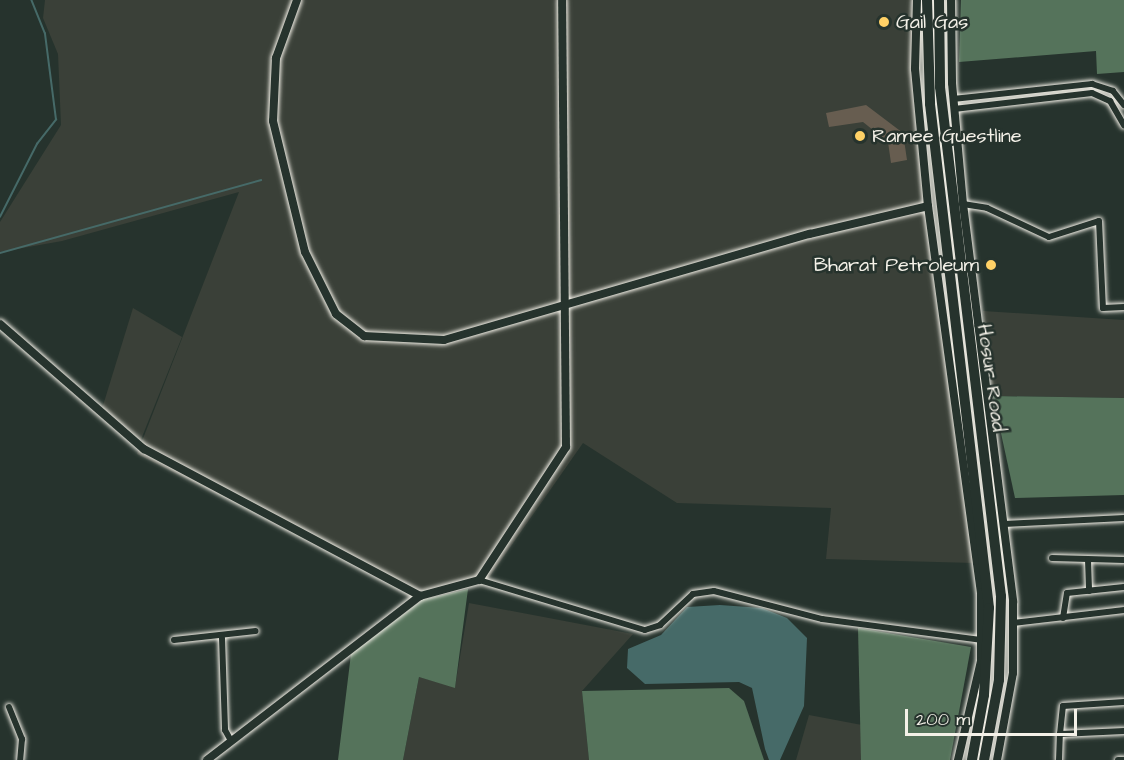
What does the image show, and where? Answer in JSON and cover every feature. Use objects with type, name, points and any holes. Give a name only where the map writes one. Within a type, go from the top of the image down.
[{"type":"highway","name":"Hosur Road","points":[[927,0],[930,104],[989,644],[972,760]]},
{"type":"highway","name":"Hosur Road","points":[[939,0],[940,87],[1001,596],[999,680],[984,760]]},
{"type":"street","points":[[297,0],[276,58],[273,122],[305,252],[336,314],[364,336],[444,340],[928,207]]},
{"type":"street","points":[[479,580],[566,447],[562,0]]},
{"type":"street","points":[[917,0],[915,69],[928,207],[981,556],[981,640],[970,725],[958,760]]},
{"type":"street","points":[[951,0],[953,99],[963,204],[1004,524],[1013,623],[1013,673],[997,760]]},
{"type":"street","points":[[953,99],[1092,84],[1113,91],[1124,105]]},
{"type":"street","points":[[954,109],[1096,94],[1110,101],[1124,125]]},
{"type":"street","points":[[963,204],[993,210],[1052,238],[1099,221],[1103,308],[1124,307]]},
{"type":"street","points":[[0,324],[144,449],[420,596]]},
{"type":"street","points":[[1004,524],[1124,518]]},
{"type":"street","points":[[1052,558],[1124,560]]},
{"type":"street","points":[[1088,560],[1089,591]]},
{"type":"street","points":[[207,760],[420,596],[479,580],[645,630],[660,625],[693,594],[714,591],[822,619],[981,640]]},
{"type":"street","points":[[1063,618],[1067,593],[1124,587]]},
{"type":"street","points":[[1013,623],[1124,610]]},
{"type":"street","points":[[174,640],[222,638],[256,631]]},
{"type":"street","points":[[222,638],[225,730],[231,741]]},
{"type":"street","points":[[1059,760],[1063,706],[1124,702]]},
{"type":"street","points":[[9,708],[22,739],[20,760]]},
{"type":"street","points":[[1060,734],[1124,731]]},
{"type":"street","points":[[1118,760],[1124,760]]},
{"type":"shaded area","points":[[45,0],[914,0],[913,70],[974,563],[826,559],[831,508],[677,503],[583,443],[488,579],[418,594],[137,454],[239,192],[62,241],[0,252],[0,222],[61,125],[58,54],[43,18]]},
{"type":"shaded area","points":[[133,308],[182,337],[140,442],[101,412]]},
{"type":"shaded area","points":[[983,311],[1124,320],[1124,398],[993,396]]},
{"type":"shaded area","points":[[469,603],[633,634],[582,691],[589,760],[403,760],[419,677],[455,687]]},
{"type":"shaded area","points":[[809,715],[862,725],[861,760],[796,760]]},
{"type":"green space","points":[[961,0],[1124,0],[1124,72],[1097,74],[1096,51],[959,62]]},
{"type":"green space","points":[[993,396],[1124,398],[1124,495],[1015,498]]},
{"type":"green space","points":[[468,589],[455,688],[419,677],[403,760],[338,760],[351,654],[422,600]]},
{"type":"green space","points":[[858,628],[971,647],[950,760],[861,760]]},
{"type":"green space","points":[[729,688],[744,701],[764,760],[589,760],[582,691]]},
{"type":"water","points":[[720,605],[762,608],[787,618],[807,638],[804,706],[780,760],[769,760],[752,688],[739,682],[645,684],[627,668],[628,649],[661,635],[687,607]]},
{"type":"building","name":"Ramee Guestline","points":[[866,105],[903,133],[907,160],[891,163],[888,142],[863,122],[829,127],[826,113]]},
{"type":"waterway","points":[[0,217],[37,144],[56,120],[45,34],[31,0]]},
{"type":"waterway","points":[[0,253],[261,180]]},
{"type":"place","name":"Gail Gas","points":[[884,22]]},
{"type":"place","name":"Ramee Guestline","points":[[860,136]]},
{"type":"place","name":"Bharat Petroleum","points":[[991,265]]}]
